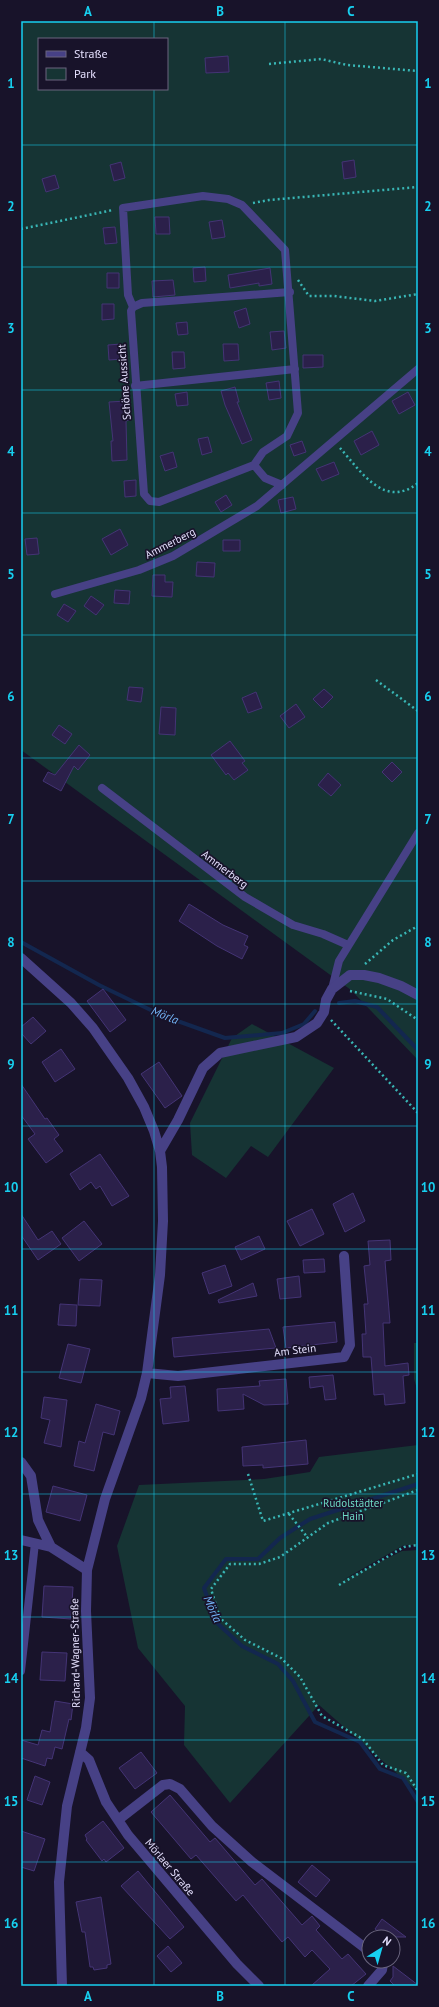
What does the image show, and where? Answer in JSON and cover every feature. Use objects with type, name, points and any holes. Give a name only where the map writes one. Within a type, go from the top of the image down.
[{"type":"street","points":[[21,958],[71,1003],[93,1028],[128,1078],[138,1095],[154,1131],[160,1151],[162,1182],[162,1252],[147,1373]]},
{"type":"street","points":[[160,1151],[178,1120],[203,1068],[220,1053],[296,1037],[317,1023],[324,1012],[326,1000],[332,989],[350,976],[364,975],[379,978],[401,986],[418,995]]},
{"type":"street","name":"Am Stein","points":[[147,1373],[178,1376],[344,1357],[350,1345],[344,1256]]},
{"type":"street","name":"Richard-Wagner-Straße","points":[[62,1986],[59,1882],[67,1806],[86,1728],[90,1698],[86,1611],[87,1570],[105,1499],[139,1405],[147,1373]]},
{"type":"street","points":[[21,1462],[31,1476],[38,1520],[51,1547]]},
{"type":"street","points":[[21,1540],[51,1547],[87,1570]]},
{"type":"street","name":"Mörlaer Straße","points":[[80,1752],[90,1760],[106,1802],[128,1835],[237,1964],[259,1986]]},
{"type":"street","points":[[118,1820],[163,1785],[170,1784],[180,1789],[212,1826],[252,1862],[361,1945]]},
{"type":"street","points":[[368,1986],[382,1969]]},
{"type":"lane","points":[[123,208],[203,196],[228,199],[242,205]]},
{"type":"lane","name":"Schöne Aussicht","points":[[123,208],[128,295],[133,307],[131,311],[135,386],[144,494],[150,501],[159,502],[254,465],[263,452],[286,436],[293,426],[298,413],[290,292],[285,250],[242,205]]},
{"type":"lane","points":[[133,307],[142,303],[290,292]]},
{"type":"lane","points":[[135,386],[295,369]]},
{"type":"lane","points":[[254,465],[265,478],[282,484],[418,369]]},
{"type":"lane","name":"Ammerberg","points":[[55,594],[139,570],[173,556],[257,506],[282,484]]},
{"type":"lane","name":"Ammerberg","points":[[102,788],[245,897],[293,925],[323,934],[348,945]]},
{"type":"lane","points":[[332,989],[339,961],[418,833]]},
{"type":"lane","points":[[21,1671],[35,1543]]},
{"type":"path","points":[[268,64],[321,59],[347,65],[418,71]]},
{"type":"path","points":[[242,205],[268,200],[418,187]]},
{"type":"path","points":[[21,230],[123,208]]},
{"type":"path","points":[[298,279],[309,296],[334,296],[375,301],[418,294]]},
{"type":"path","points":[[334,440],[371,484],[385,490],[398,491],[418,482]]},
{"type":"path","points":[[376,680],[418,711]]},
{"type":"path","points":[[350,976],[393,940],[418,926]]},
{"type":"path","points":[[332,989],[355,991],[387,999],[418,1020]]},
{"type":"path","points":[[324,1012],[418,1113]]},
{"type":"path","points":[[248,1474],[263,1522],[418,1474]]},
{"type":"path","points":[[418,1490],[328,1523],[280,1557],[259,1564],[230,1564],[211,1589],[220,1618],[245,1640],[281,1658],[300,1677],[322,1716],[363,1739],[383,1765],[406,1773],[418,1791]]},
{"type":"path","points":[[288,1514],[308,1538]]},
{"type":"path","points":[[339,1585],[404,1547],[418,1544]]},
{"type":"green space","points":[[21,21],[418,21],[418,1060],[351,990],[21,750]]},
{"type":"green space","points":[[252,1024],[334,1068],[268,1157],[251,1146],[226,1178],[192,1155],[190,1123],[232,1038]]},
{"type":"green space","points":[[414,1343],[418,1343],[418,1392],[414,1379]]},
{"type":"green space","name":"Rudolstädter Hain","points":[[418,1445],[418,1545],[404,1545],[343,1580],[402,1551],[418,1550],[418,1792],[319,1705],[230,1803],[184,1745],[185,1706],[138,1648],[117,1546],[139,1485],[264,1479],[310,1472],[319,1457]]},
{"type":"building","points":[[228,56],[229,72],[206,73],[205,58]]},
{"type":"building","points":[[354,160],[356,177],[344,179],[342,162]]},
{"type":"building","points":[[121,162],[125,178],[114,181],[110,165]]},
{"type":"building","points":[[55,175],[59,188],[46,192],[42,179]]},
{"type":"building","points":[[155,217],[169,217],[170,234],[156,234]]},
{"type":"building","points":[[222,220],[225,237],[212,239],[209,222]]},
{"type":"building","points":[[115,227],[117,243],[105,244],[103,228]]},
{"type":"building","points":[[205,267],[206,281],[194,282],[193,268]]},
{"type":"building","points":[[270,268],[272,284],[259,286],[259,283],[230,288],[228,275]]},
{"type":"building","points":[[107,273],[119,273],[119,288],[107,288]]},
{"type":"building","points":[[173,280],[175,295],[153,297],[152,281]]},
{"type":"building","points":[[102,304],[114,304],[114,319],[102,320]]},
{"type":"building","points":[[246,308],[250,324],[239,328],[234,312]]},
{"type":"building","points":[[187,322],[188,334],[178,335],[176,323]]},
{"type":"building","points":[[284,331],[286,348],[272,350],[270,332]]},
{"type":"building","points":[[121,344],[123,359],[109,360],[108,345]]},
{"type":"building","points":[[223,344],[238,344],[239,360],[224,361]]},
{"type":"building","points":[[172,352],[184,352],[185,368],[173,369]]},
{"type":"building","points":[[303,355],[323,355],[323,367],[303,368]]},
{"type":"building","points":[[279,381],[281,398],[269,400],[266,383]]},
{"type":"building","points":[[235,387],[239,402],[237,402],[252,440],[242,444],[225,405],[221,391]]},
{"type":"building","points":[[187,392],[188,405],[177,406],[175,394]]},
{"type":"building","points":[[408,392],[415,405],[399,414],[392,401]]},
{"type":"building","points":[[127,401],[129,420],[126,421],[127,460],[112,461],[111,441],[113,441],[109,402]]},
{"type":"building","points":[[372,431],[379,445],[361,455],[354,441]]},
{"type":"building","points":[[208,437],[212,452],[202,455],[198,439]]},
{"type":"building","points":[[302,441],[306,452],[294,456],[290,445]]},
{"type":"building","points":[[173,452],[177,467],[165,471],[160,456]]},
{"type":"building","points":[[334,462],[339,474],[322,481],[316,469]]},
{"type":"building","points":[[136,480],[136,496],[125,497],[124,481]]},
{"type":"building","points":[[226,495],[232,505],[221,512],[215,502]]},
{"type":"building","points":[[293,497],[296,509],[281,513],[278,500]]},
{"type":"building","points":[[120,529],[128,545],[111,555],[102,539]]},
{"type":"building","points":[[37,538],[39,554],[27,555],[25,539]]},
{"type":"building","points":[[223,540],[240,540],[240,551],[223,551]]},
{"type":"building","points":[[197,562],[215,563],[214,577],[196,576]]},
{"type":"building","points":[[153,575],[165,575],[165,582],[173,582],[172,597],[152,596]]},
{"type":"building","points":[[115,590],[130,591],[129,604],[114,603]]},
{"type":"building","points":[[91,596],[104,605],[96,615],[84,606]]},
{"type":"building","points":[[64,604],[76,611],[68,622],[57,615]]},
{"type":"building","points":[[129,687],[143,688],[141,702],[127,700]]},
{"type":"building","points":[[324,689],[333,697],[322,708],[313,699]]},
{"type":"building","points":[[256,692],[262,708],[248,713],[242,698]]},
{"type":"building","points":[[296,704],[305,717],[289,728],[280,716]]},
{"type":"building","points":[[161,707],[176,708],[175,735],[159,734]]},
{"type":"building","points":[[59,725],[72,734],[65,744],[52,735]]},
{"type":"building","points":[[230,741],[245,761],[242,763],[248,770],[234,780],[228,773],[226,775],[211,755]]},
{"type":"building","points":[[79,745],[90,755],[78,770],[74,766],[61,791],[43,781],[48,772],[55,775]]},
{"type":"building","points":[[392,762],[402,772],[392,782],[382,772]]},
{"type":"building","points":[[328,773],[341,785],[331,796],[318,785]]},
{"type":"building","points":[[189,904],[223,925],[248,936],[244,945],[248,947],[242,959],[217,946],[179,921]]},
{"type":"building","points":[[103,989],[126,1020],[110,1032],[87,1001]]},
{"type":"building","points":[[33,1017],[46,1031],[31,1044],[21,1033],[21,1027]]},
{"type":"building","points":[[61,1049],[75,1069],[55,1082],[42,1062]]},
{"type":"building","points":[[159,1062],[182,1096],[165,1108],[141,1074]]},
{"type":"building","points":[[21,1084],[45,1119],[47,1118],[59,1135],[54,1139],[63,1151],[46,1163],[28,1139],[35,1134],[21,1115]]},
{"type":"building","points":[[100,1154],[129,1196],[112,1206],[100,1186],[96,1189],[91,1182],[80,1190],[70,1174]]},
{"type":"building","points":[[353,1193],[365,1221],[345,1232],[333,1204]]},
{"type":"building","points":[[312,1209],[324,1234],[300,1246],[287,1221]]},
{"type":"building","points":[[21,1214],[38,1240],[52,1231],[61,1244],[38,1260],[21,1235]]},
{"type":"building","points":[[84,1221],[102,1244],[79,1261],[62,1238]]},
{"type":"building","points":[[259,1236],[265,1249],[241,1260],[235,1247]]},
{"type":"building","points":[[390,1240],[391,1260],[385,1261],[390,1323],[383,1323],[385,1366],[408,1363],[409,1375],[403,1376],[405,1403],[385,1405],[384,1394],[374,1395],[371,1357],[363,1357],[362,1334],[366,1334],[364,1304],[368,1304],[364,1266],[370,1265],[368,1241]]},
{"type":"building","points":[[324,1259],[325,1272],[304,1273],[303,1260]]},
{"type":"building","points":[[225,1265],[232,1286],[209,1294],[202,1273]]},
{"type":"building","points":[[299,1276],[301,1297],[280,1299],[277,1279]]},
{"type":"building","points":[[80,1279],[102,1280],[100,1306],[78,1305]]},
{"type":"building","points":[[253,1283],[257,1296],[219,1303],[218,1300]]},
{"type":"building","points":[[60,1304],[77,1305],[76,1326],[58,1325]]},
{"type":"building","points":[[335,1322],[337,1342],[286,1348],[283,1327]]},
{"type":"building","points":[[269,1329],[276,1348],[174,1357],[172,1338]]},
{"type":"building","points":[[68,1344],[90,1349],[81,1383],[59,1378]]},
{"type":"building","points":[[333,1375],[336,1399],[325,1400],[323,1386],[310,1388],[309,1377]]},
{"type":"building","points":[[286,1379],[288,1404],[264,1405],[243,1394],[244,1409],[218,1411],[217,1389],[260,1386],[259,1381]]},
{"type":"building","points":[[185,1386],[189,1421],[163,1424],[160,1399],[171,1398],[170,1387]]},
{"type":"building","points":[[44,1397],[67,1400],[61,1447],[44,1443],[50,1420],[41,1418]]},
{"type":"building","points":[[96,1404],[120,1411],[114,1435],[103,1432],[94,1471],[74,1466],[79,1441],[85,1443]]},
{"type":"building","points":[[306,1440],[308,1464],[263,1468],[263,1465],[243,1466],[242,1447]]},
{"type":"building","points":[[53,1486],[87,1495],[80,1521],[46,1512]]},
{"type":"building","points":[[44,1586],[73,1587],[71,1619],[42,1617]]},
{"type":"building","points":[[42,1652],[67,1653],[65,1681],[40,1680]]},
{"type":"building","points":[[55,1701],[73,1704],[71,1720],[69,1719],[62,1749],[55,1747],[52,1759],[47,1758],[45,1766],[21,1758],[21,1740],[38,1745],[42,1730],[50,1732]]},
{"type":"building","points":[[141,1752],[157,1773],[135,1789],[119,1768]]},
{"type":"building","points":[[35,1776],[50,1782],[42,1805],[27,1800]]},
{"type":"building","points":[[170,1795],[210,1842],[215,1838],[255,1885],[262,1879],[302,1925],[312,1916],[320,1926],[316,1930],[342,1959],[348,1954],[366,1974],[351,1986],[311,1986],[330,1969],[312,1950],[305,1957],[288,1937],[282,1942],[243,1895],[236,1901],[196,1855],[191,1859],[151,1812]]},
{"type":"building","points":[[103,1821],[124,1848],[106,1862],[104,1859],[102,1861],[86,1840],[85,1835]]},
{"type":"building","points":[[21,1831],[45,1839],[34,1871],[21,1867]]},
{"type":"building","points":[[312,1865],[330,1880],[316,1897],[298,1882]]},
{"type":"building","points":[[138,1871],[184,1927],[170,1939],[121,1886]]},
{"type":"building","points":[[101,1897],[111,1964],[107,1965],[107,1968],[94,1970],[93,1967],[90,1967],[85,1932],[82,1932],[76,1902]]},
{"type":"building","points":[[382,1919],[395,1929],[375,1929]]},
{"type":"building","points":[[168,1946],[182,1963],[171,1972],[157,1956]]},
{"type":"building","points":[[393,1969],[397,1969],[418,1986],[395,1986],[390,1981],[393,1977]]},
{"type":"waterway","name":"Mörla","points":[[21,942],[99,985],[161,1015],[225,1038],[282,1033],[304,1024],[315,1011]]},
{"type":"waterway","name":"Mörla","points":[[339,1003],[355,1001],[377,1007],[418,1050]]},
{"type":"waterway","name":"Mörla","points":[[418,1484],[310,1519],[280,1538],[258,1559],[226,1559],[204,1588],[216,1622],[242,1646],[278,1664],[293,1681],[315,1722],[360,1742],[380,1769],[403,1778],[418,1802]]}]
